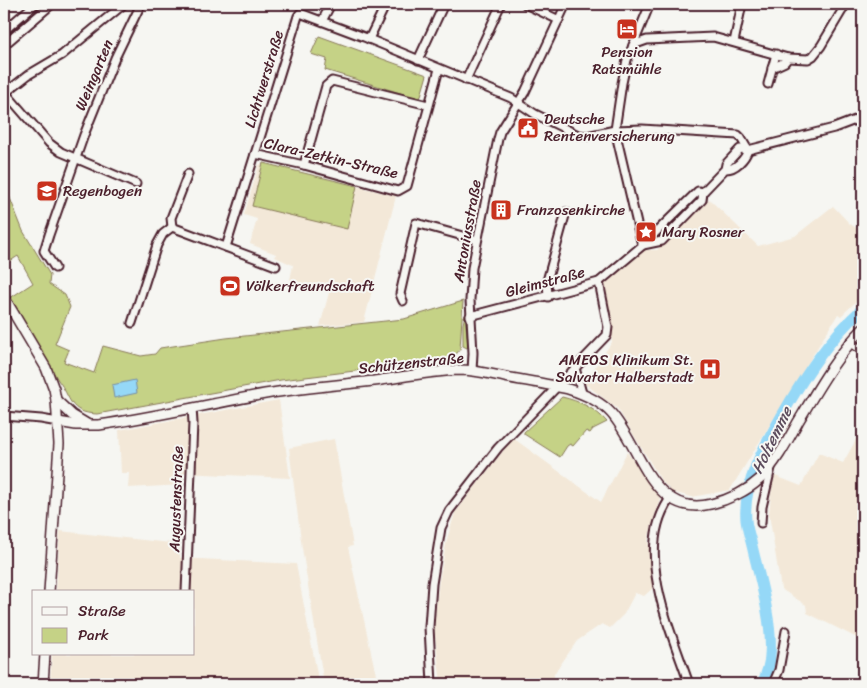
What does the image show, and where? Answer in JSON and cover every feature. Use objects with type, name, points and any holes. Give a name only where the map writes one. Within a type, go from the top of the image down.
[{"type":"main road","points":[[4,297],[46,368],[56,400],[58,454],[49,590]]},
{"type":"main road","points":[[769,469],[822,383],[850,342],[863,329]]},
{"type":"main road","name":"Schützenstraße","points":[[58,422],[89,426],[279,392],[439,372],[472,370],[557,386],[582,393],[598,402],[614,416],[652,480],[671,497],[688,504],[700,506],[712,504],[735,495],[755,484],[769,469]]},
{"type":"main road","points":[[56,400],[77,419],[89,426]]},
{"type":"main road","points":[[43,684],[45,656]]},
{"type":"street","points":[[12,38],[4,29],[35,4]]},
{"type":"street","points":[[4,45],[52,4]]},
{"type":"street","name":"Weingarten","points":[[124,4],[62,55],[28,75],[5,92],[49,143],[61,152],[136,184]]},
{"type":"street","name":"Weingarten","points":[[55,268],[44,251],[74,159],[107,78],[141,4]]},
{"type":"street","points":[[331,4],[322,21],[370,39],[518,102],[541,117],[578,135],[587,136],[615,130],[642,129],[738,135],[748,150],[834,128],[863,117]]},
{"type":"street","points":[[370,39],[386,4]]},
{"type":"street","points":[[418,60],[444,4]]},
{"type":"street","points":[[466,80],[501,4]]},
{"type":"street","points":[[525,4],[559,20]]},
{"type":"street","name":"Antoniusstraße","points":[[472,370],[473,353],[470,316],[472,268],[498,139],[500,132],[528,87],[566,4]]},
{"type":"street","points":[[644,246],[641,241],[615,130],[622,83],[632,45],[646,17],[650,4]]},
{"type":"street","points":[[734,42],[742,4]]},
{"type":"street","points":[[632,45],[654,39],[713,37],[788,58],[798,59],[813,56],[846,4]]},
{"type":"street","name":"Lichtwerstraße","points":[[255,154],[298,16],[300,13],[322,21]]},
{"type":"street","points":[[768,84],[776,54]]},
{"type":"street","points":[[772,68],[785,62],[788,58]]},
{"type":"street","points":[[304,165],[328,82],[332,81],[428,105],[439,69]]},
{"type":"street","name":"Clara-Zetkin-Straße","points":[[226,247],[255,154],[304,165],[398,191],[407,186],[428,105]]},
{"type":"street","name":"Gleimstraße","points":[[470,316],[548,297],[599,282],[644,246],[698,191],[703,192],[725,169],[733,168],[746,155],[748,150]]},
{"type":"street","points":[[172,227],[171,218],[188,174]]},
{"type":"street","points":[[548,297],[547,281],[566,212]]},
{"type":"street","points":[[403,301],[400,294],[416,224],[477,240]]},
{"type":"street","points":[[172,227],[276,266]]},
{"type":"street","points":[[132,323],[157,245],[163,234],[172,227]]},
{"type":"street","points":[[432,684],[430,619],[432,584],[441,528],[449,511],[487,461],[607,335],[607,321],[599,282]]},
{"type":"street","points":[[850,342],[863,351]]},
{"type":"street","points":[[575,368],[582,393]]},
{"type":"street","name":"Augustenstraße","points":[[186,590],[192,408]]},
{"type":"street","points":[[4,416],[58,422]]},
{"type":"street","points":[[761,523],[763,499],[769,469]]},
{"type":"street","points":[[671,497],[662,511],[654,539],[655,564],[659,594],[689,684]]},
{"type":"street","points":[[773,684],[779,670],[786,631]]},
{"type":"shaded area","points":[[263,163],[396,196],[364,322],[320,326],[330,289],[290,280],[293,265],[275,257],[276,254],[250,244],[257,219],[244,215],[259,165]]},
{"type":"shaded area","name":"AMEOS Klinikum St. Salvator Halberstadt","points":[[709,199],[758,246],[795,236],[833,206],[850,224],[863,232],[863,295],[841,316],[838,314],[730,490],[692,497],[672,492],[661,480],[618,409],[584,383],[612,342],[605,284],[644,250],[657,250]]},
{"type":"shaded area","points":[[279,400],[290,478],[184,473],[183,485],[128,488],[129,473],[121,473],[119,430]]},
{"type":"shaded area","points":[[863,427],[863,641],[807,613],[806,605],[781,589],[769,514],[773,475],[801,486],[819,453],[843,463]]},
{"type":"shaded area","points":[[513,438],[601,502],[627,452],[660,498],[648,539],[654,587],[644,596],[635,593],[624,614],[610,628],[602,624],[577,641],[554,674],[554,684],[441,684],[434,626],[439,581],[447,539],[455,513]]},
{"type":"shaded area","points":[[334,439],[353,546],[348,547],[378,684],[324,684],[302,548],[289,448]]},
{"type":"shaded area","points":[[60,531],[180,544],[180,558],[296,564],[319,684],[50,684],[52,656],[195,656],[195,590],[56,590]]},
{"type":"green space","points":[[319,36],[427,75],[420,99],[325,70],[327,59],[311,54]]},
{"type":"green space","points":[[263,163],[357,186],[347,229],[252,206]]},
{"type":"green space","points":[[4,183],[23,231],[50,275],[49,284],[65,295],[70,307],[55,344],[69,350],[64,362],[94,373],[103,346],[141,356],[155,354],[160,348],[226,338],[404,319],[463,301],[460,349],[451,361],[281,380],[97,414],[81,411],[72,403],[10,298],[33,283],[18,256],[4,265]]},
{"type":"green space","points":[[465,315],[468,347],[467,348],[463,346]]},
{"type":"green space","points":[[562,397],[586,406],[607,422],[593,429],[590,433],[586,431],[573,446],[570,444],[567,446],[560,457],[524,434],[524,432]]},
{"type":"water","points":[[135,380],[137,393],[114,398],[112,385]]},
{"type":"waterway","name":"Holtemme","points":[[762,684],[769,663],[770,630],[759,574],[747,528],[746,506],[751,479],[761,453],[808,373],[838,333],[863,308]]},
{"type":"tram line","points":[[4,39],[45,4]]},
{"type":"place","name":"Pension Ratsmühle","points":[[627,29]]},
{"type":"place","name":"Deutsche Rentenversicherung","points":[[528,128]]},
{"type":"place","name":"Regenbogen","points":[[47,191]]},
{"type":"place","name":"Franzosenkirche","points":[[501,210]]},
{"type":"place","name":"Mary Rosner","points":[[646,232]]},
{"type":"place","name":"Völkerfreundschaft","points":[[230,286]]},
{"type":"place","name":"AMEOS Klinikum St. Salvator Halberstadt","points":[[710,369]]}]
